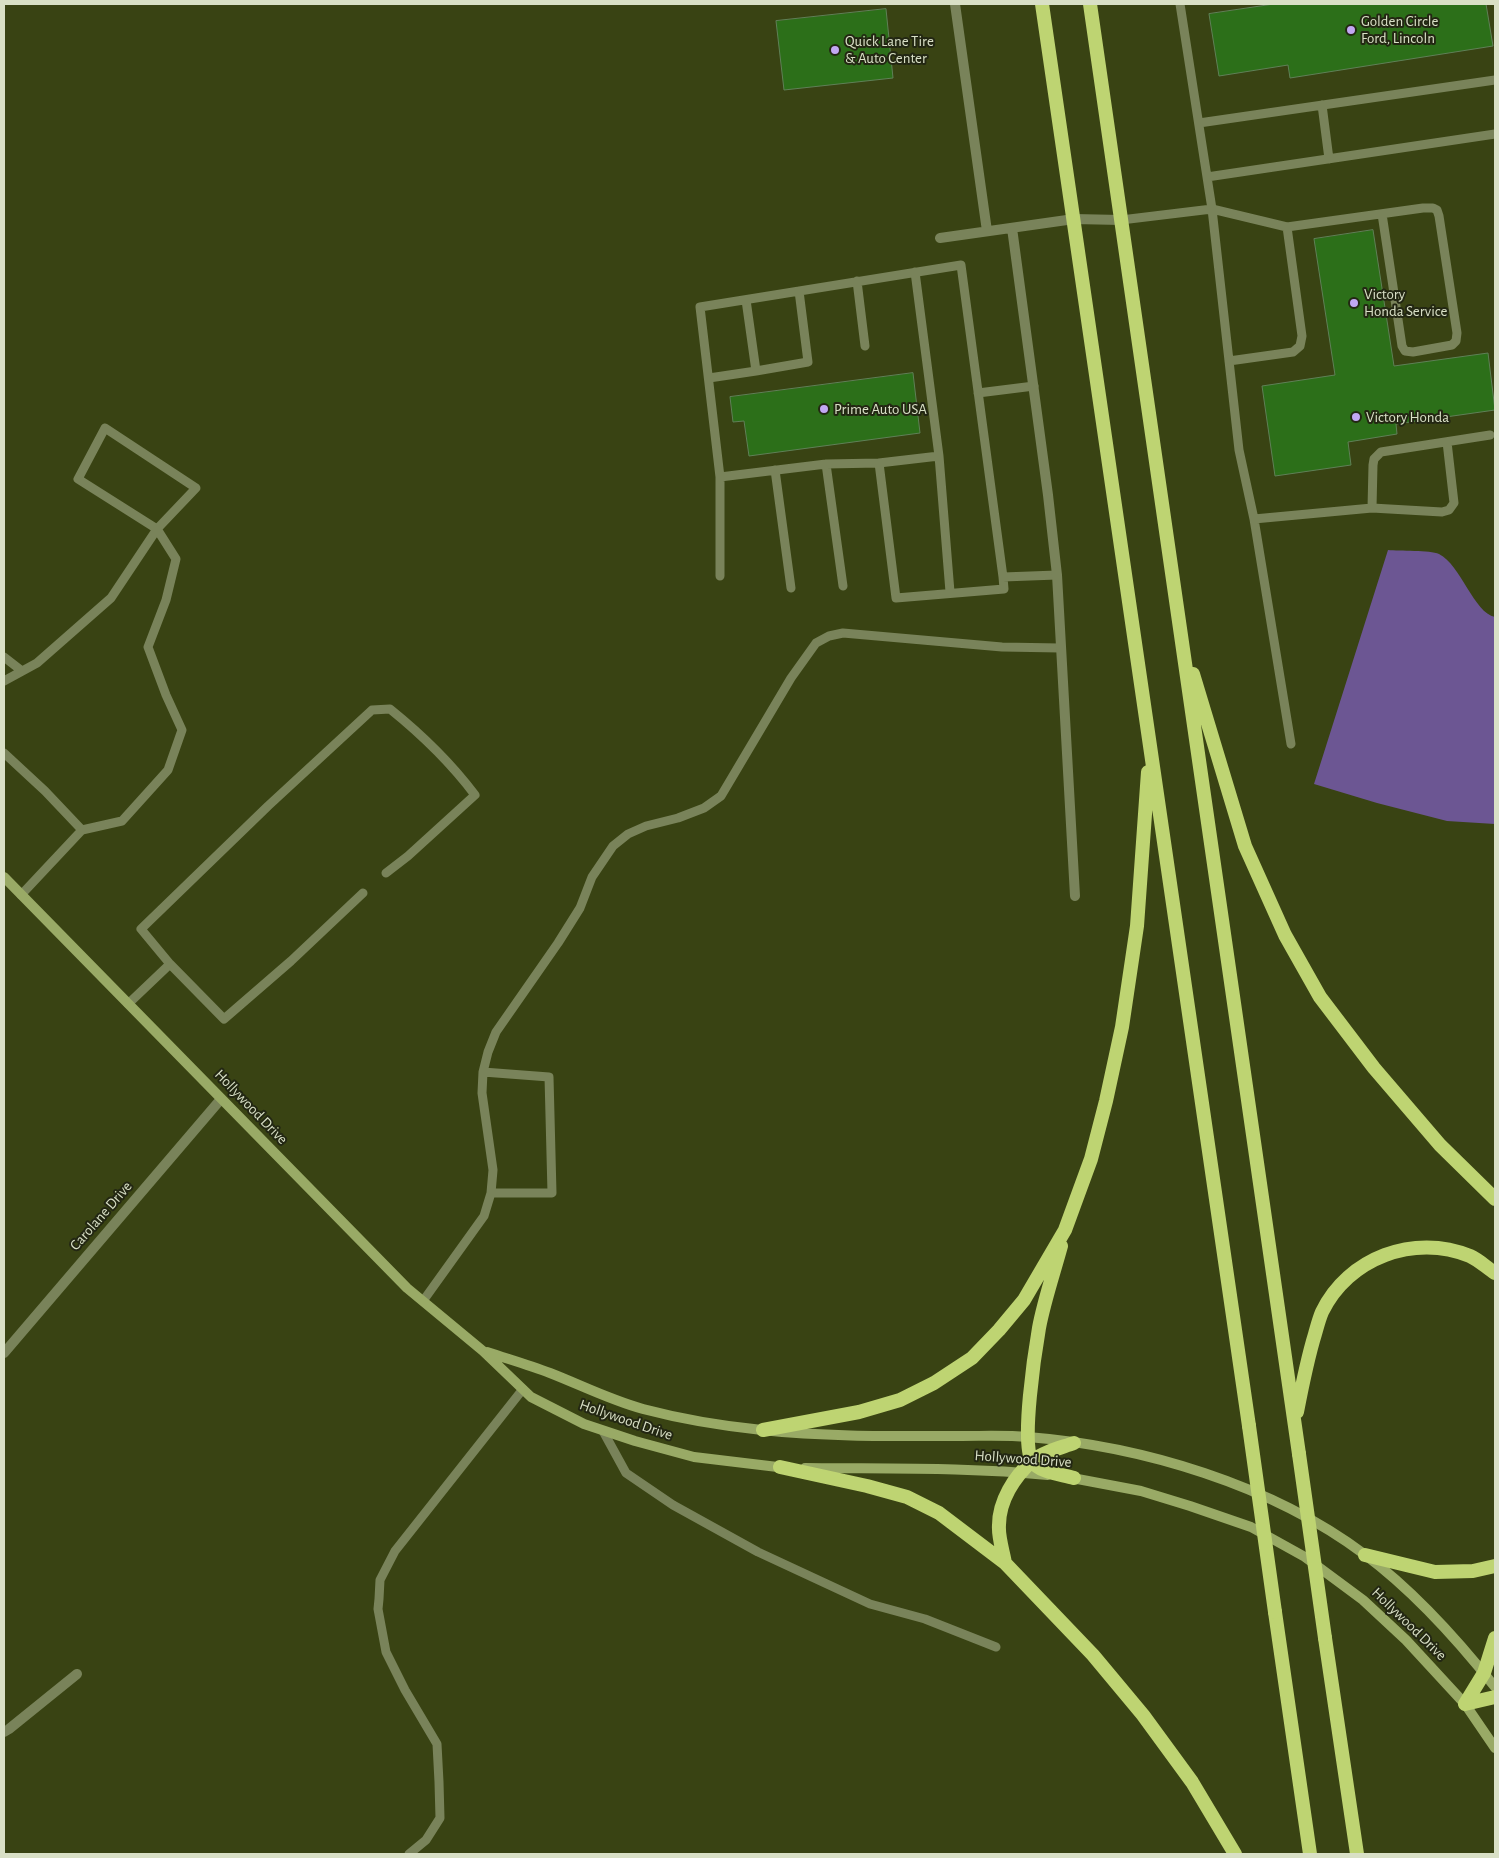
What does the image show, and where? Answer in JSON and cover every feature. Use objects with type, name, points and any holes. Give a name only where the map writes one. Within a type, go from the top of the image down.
[{"type":"highway","points":[[1042,4],[1310,1854]]},
{"type":"highway","points":[[1090,4],[1357,1854]]},
{"type":"highway","points":[[1179,630],[1245,846],[1285,936],[1320,997],[1374,1068],[1440,1145],[1495,1199]]},
{"type":"highway","points":[[1074,1478],[1041,1469],[1032,1461],[1027,1437],[1039,1326],[1065,1230],[1091,1159],[1106,1102],[1122,1027],[1137,926],[1150,746]]},
{"type":"highway","points":[[762,1430],[859,1412],[900,1400],[934,1383],[972,1358],[1024,1300],[1065,1230]]},
{"type":"highway","points":[[1294,1422],[1309,1354],[1321,1313],[1338,1286],[1360,1267],[1388,1253],[1416,1247],[1444,1249],[1470,1257],[1495,1273]]},
{"type":"highway","points":[[1005,1563],[998,1526],[1001,1508],[1008,1491],[1032,1461],[1046,1452],[1074,1443]]},
{"type":"highway","points":[[780,1468],[867,1486],[907,1497],[939,1513],[1005,1563],[1093,1655],[1143,1715],[1192,1782],[1235,1854]]},
{"type":"highway","points":[[1366,1555],[1435,1572],[1473,1571],[1495,1566]]},
{"type":"highway","points":[[1466,1704],[1484,1674],[1495,1638]]},
{"type":"highway","points":[[1466,1704],[1495,1697]]},
{"type":"main road","name":"Hollywood Drive","points":[[4,877],[394,1274],[423,1302],[483,1351],[531,1397],[584,1424],[603,1431],[694,1457],[780,1468],[1022,1472],[1074,1478],[1141,1491],[1252,1527],[1305,1557],[1363,1600],[1406,1640],[1466,1704],[1495,1748]]},
{"type":"main road","name":"Hollywood Drive","points":[[483,1351],[549,1372],[596,1392],[642,1408],[698,1420],[762,1430],[844,1435],[1027,1437],[1122,1451],[1188,1468],[1259,1492],[1330,1530],[1366,1555],[1416,1598],[1495,1688]]},
{"type":"street","points":[[955,4],[987,231]]},
{"type":"street","points":[[940,238],[1074,219],[1121,220]]},
{"type":"street","points":[[1012,228],[1034,386],[1057,576],[1075,896]]},
{"type":"street","name":"Carolane Drive","points":[[4,1353],[222,1099]]},
{"type":"street","points":[[4,1732],[77,1674]]},
{"type":"lane","points":[[1180,4],[1212,209],[1239,450],[1254,519],[1291,744]]},
{"type":"lane","points":[[1199,122],[1495,80]]},
{"type":"lane","points":[[1322,105],[1330,159]]},
{"type":"lane","points":[[1207,177],[1495,134]]},
{"type":"lane","points":[[1121,220],[1212,209],[1287,227],[1423,208],[1433,208],[1437,210],[1439,216],[1457,333],[1456,341],[1452,345],[1413,352],[1405,351],[1402,346],[1382,214]]},
{"type":"lane","points":[[1229,361],[1294,352],[1300,346],[1302,336],[1287,227]]},
{"type":"lane","points":[[720,576],[720,477],[700,307],[961,265],[1004,589],[896,598],[879,464]]},
{"type":"lane","points":[[915,272],[939,456],[950,592]]},
{"type":"lane","points":[[857,281],[865,346]]},
{"type":"lane","points":[[709,378],[808,362],[799,291]]},
{"type":"lane","points":[[746,300],[756,371]]},
{"type":"lane","points":[[978,393],[1034,386]]},
{"type":"lane","points":[[4,681],[37,663],[111,598],[157,528],[196,488],[105,428],[78,479],[157,528],[176,559],[166,600],[148,647],[182,730],[168,770],[122,820],[82,830],[21,895]]},
{"type":"lane","points":[[1372,508],[1373,465],[1377,454],[1490,434]]},
{"type":"lane","points":[[1254,519],[1372,508],[1442,512],[1449,510],[1454,503],[1447,442]]},
{"type":"lane","points":[[720,477],[826,464],[879,464],[939,456]]},
{"type":"lane","points":[[826,464],[843,586]]},
{"type":"lane","points":[[776,470],[791,588]]},
{"type":"lane","points":[[1003,577],[1057,576]]},
{"type":"lane","points":[[423,1302],[484,1216],[492,1193],[493,1170],[482,1093],[483,1072],[496,1032],[558,943],[580,908],[592,877],[613,846],[628,834],[646,826],[678,818],[704,808],[721,796],[791,678],[816,643],[829,636],[843,633],[1002,647],[1060,648]]},
{"type":"lane","points":[[4,657],[22,671]]},
{"type":"lane","points":[[363,893],[291,961],[224,1019],[170,964],[141,929],[268,806],[372,710],[390,709],[413,728],[467,783],[475,794],[408,856],[386,873]]},
{"type":"lane","points":[[4,753],[45,791],[82,830]]},
{"type":"lane","points":[[128,1004],[170,964]]},
{"type":"lane","points":[[483,1072],[549,1077],[552,1193],[492,1193]]},
{"type":"lane","points":[[409,1854],[426,1840],[440,1818],[437,1744],[405,1690],[386,1652],[378,1609],[380,1580],[395,1551],[523,1389]]},
{"type":"lane","points":[[603,1431],[626,1472],[673,1505],[758,1552],[870,1604],[925,1619],[996,1647]]},
{"type":"shaded area","points":[[1388,550],[1422,551],[1439,554],[1454,568],[1480,607],[1487,614],[1495,617],[1495,824],[1447,821],[1314,784]]},
{"type":"building","name":"Golden Circle Ford, Lincoln","points":[[1274,4],[1486,4],[1493,46],[1290,78],[1288,65],[1219,76],[1209,14]]},
{"type":"building","name":"Quick Lane Tire & Auto Center","points":[[886,9],[893,78],[784,90],[776,21]]},
{"type":"building","name":"Victory Honda","points":[[1373,230],[1394,366],[1488,353],[1495,410],[1396,424],[1397,434],[1348,442],[1351,465],[1275,476],[1262,386],[1335,375],[1314,239]]},
{"type":"building","name":"Prime Auto USA","points":[[913,373],[920,433],[749,456],[744,421],[733,422],[730,397]]},
{"type":"place","name":"Golden Circle Ford, Lincoln","points":[[1351,30]]},
{"type":"place","name":"Quick Lane Tire & Auto Center","points":[[835,50]]},
{"type":"place","name":"Victory Honda Service","points":[[1354,303]]},
{"type":"place","name":"Prime Auto USA","points":[[824,409]]},
{"type":"place","name":"Victory Honda","points":[[1356,417]]}]
